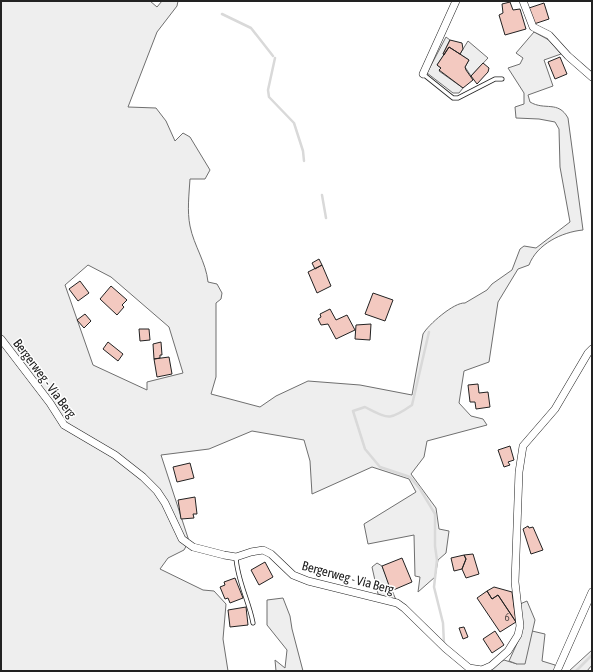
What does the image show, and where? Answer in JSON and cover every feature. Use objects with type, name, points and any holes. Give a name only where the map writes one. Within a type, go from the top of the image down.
[{"type":"street","points":[[423,74],[441,36],[445,17],[456,1]]},
{"type":"street","points":[[523,1],[533,27],[549,36],[568,56],[592,77]]},
{"type":"street","name":"Bergerweg - Via Berg","points":[[1,339],[64,425],[115,455],[143,477],[157,491],[172,516],[182,539],[192,547],[236,557],[263,550],[271,554],[293,575],[308,582],[397,603],[469,668],[482,670],[491,666],[508,651],[518,636],[520,626],[515,582],[519,472],[523,446],[556,409],[588,353],[592,349]]},
{"type":"street","points":[[557,671],[592,592]]},
{"type":"lane","points":[[423,74],[453,98],[458,98],[495,79],[502,79]]},
{"type":"lane","points":[[236,557],[237,570],[250,606],[253,623]]},
{"type":"shaded area","points":[[1,1],[150,1],[157,7],[162,1],[178,1],[177,6],[157,32],[128,107],[156,108],[166,121],[175,141],[183,133],[190,137],[210,170],[205,179],[190,179],[188,209],[192,233],[205,268],[208,282],[217,284],[222,293],[221,299],[216,303],[216,377],[211,394],[260,407],[276,396],[308,381],[360,385],[412,395],[423,334],[430,325],[454,306],[465,303],[487,290],[492,284],[512,270],[520,249],[524,246],[536,248],[570,222],[560,167],[559,129],[555,122],[539,119],[516,118],[515,107],[524,104],[524,93],[508,68],[520,64],[523,58],[516,53],[534,32],[549,40],[561,54],[544,60],[553,86],[528,95],[530,102],[541,106],[556,107],[560,109],[568,118],[583,230],[567,233],[551,240],[538,251],[529,265],[518,269],[498,302],[489,362],[464,371],[459,403],[471,416],[483,419],[487,425],[427,441],[424,457],[411,474],[436,508],[439,529],[449,531],[446,553],[438,560],[435,577],[418,592],[420,577],[415,576],[414,535],[368,544],[364,524],[416,492],[409,479],[372,467],[312,494],[310,461],[304,440],[252,431],[209,449],[161,455],[189,541],[184,550],[168,558],[160,569],[203,590],[214,591],[226,604],[223,639],[228,671],[1,671]],"holes":[[[88,265],[111,277],[169,327],[183,373],[147,382],[147,390],[93,365],[65,285]]]},
{"type":"shaded area","points":[[446,37],[450,40],[443,54],[444,55],[437,65],[441,68],[439,71],[463,88],[459,93],[453,93],[427,73]]},
{"type":"shaded area","points":[[468,41],[488,58],[471,76],[465,67],[469,60],[460,54]]},
{"type":"shaded area","points":[[377,563],[382,566],[396,600],[378,594],[372,567]]},
{"type":"shaded area","points":[[283,598],[290,616],[303,671],[276,671],[275,660],[285,668],[287,650],[267,625],[267,600]]},
{"type":"shaded area","points":[[527,601],[535,620],[525,664],[517,664],[509,661],[519,639],[520,604]]},
{"type":"shaded area","points":[[532,631],[545,634],[542,661],[555,665],[557,671],[484,671],[504,660],[517,664],[529,643]]},
{"type":"shaded area","points":[[592,650],[592,665],[587,671],[569,671]]},
{"type":"building","points":[[510,2],[513,10],[520,9],[526,29],[505,35],[499,15],[503,13],[502,4]]},
{"type":"building","points":[[544,3],[549,19],[534,24],[529,8]]},
{"type":"building","points":[[450,40],[462,43],[463,49],[460,54],[449,47],[444,55],[443,54]]},
{"type":"building","points":[[449,47],[469,60],[465,67],[473,80],[463,88],[439,70],[441,68],[437,65]]},
{"type":"building","points":[[560,57],[567,74],[555,79],[548,62]]},
{"type":"building","points":[[483,63],[489,68],[488,72],[477,84],[471,76]]},
{"type":"building","points":[[319,259],[322,265],[315,269],[312,263]]},
{"type":"building","points":[[322,265],[331,286],[317,293],[308,272]]},
{"type":"building","points":[[80,281],[89,293],[78,301],[69,289]]},
{"type":"building","points":[[111,286],[127,300],[122,305],[124,307],[117,315],[100,299]]},
{"type":"building","points":[[373,293],[393,300],[385,321],[365,314]]},
{"type":"building","points":[[330,309],[336,320],[347,315],[355,330],[336,339],[328,324],[321,325],[318,319],[321,317],[320,314]]},
{"type":"building","points":[[85,314],[91,321],[84,328],[77,320]]},
{"type":"building","points":[[371,324],[370,340],[355,339],[356,325]]},
{"type":"building","points":[[139,329],[149,329],[150,340],[140,341]]},
{"type":"building","points":[[108,342],[123,354],[118,361],[103,349]]},
{"type":"building","points":[[161,342],[162,355],[160,355],[160,358],[154,359],[153,344]]},
{"type":"building","points":[[169,357],[172,374],[157,377],[154,359]]},
{"type":"building","points":[[478,384],[479,393],[488,392],[490,407],[476,409],[475,402],[470,402],[468,385]]},
{"type":"building","points":[[510,446],[514,460],[508,462],[510,465],[504,467],[498,450]]},
{"type":"building","points":[[190,463],[194,478],[177,482],[173,467]]},
{"type":"building","points":[[195,497],[197,514],[193,514],[194,518],[181,519],[178,500]]},
{"type":"building","points":[[528,526],[529,528],[533,527],[543,550],[531,554],[523,529]]},
{"type":"building","points":[[473,554],[479,574],[466,578],[462,569],[466,559],[464,555]]},
{"type":"building","points":[[464,555],[466,559],[462,569],[454,571],[451,558]]},
{"type":"building","points":[[402,558],[412,582],[391,591],[382,566]]},
{"type":"building","points":[[265,562],[273,577],[259,585],[251,570]]},
{"type":"building","points":[[235,578],[243,598],[230,603],[228,598],[225,599],[220,587],[225,585],[224,582]]},
{"type":"building","points":[[494,587],[512,592],[516,622],[498,595],[492,599],[487,591]]},
{"type":"building","points":[[487,591],[492,599],[498,595],[516,622],[500,632],[477,598]]},
{"type":"building","points":[[246,607],[248,625],[230,627],[228,610]]},
{"type":"building","points":[[464,627],[468,637],[463,639],[459,628]]},
{"type":"building","points":[[495,631],[504,645],[492,653],[483,639]]},
{"type":"waterway","points":[[222,14],[251,28],[273,56]]},
{"type":"waterway","points":[[275,58],[268,90],[269,97],[294,123],[303,151],[304,161]]},
{"type":"waterway","points":[[322,195],[326,218]]},
{"type":"waterway","points":[[429,332],[412,405],[393,416],[384,416],[365,407],[353,411],[365,449],[380,467],[410,477],[420,489],[435,514],[435,546],[437,560],[434,587],[443,623],[444,644]]},
{"type":"waterway","points":[[576,671],[592,655]]}]
